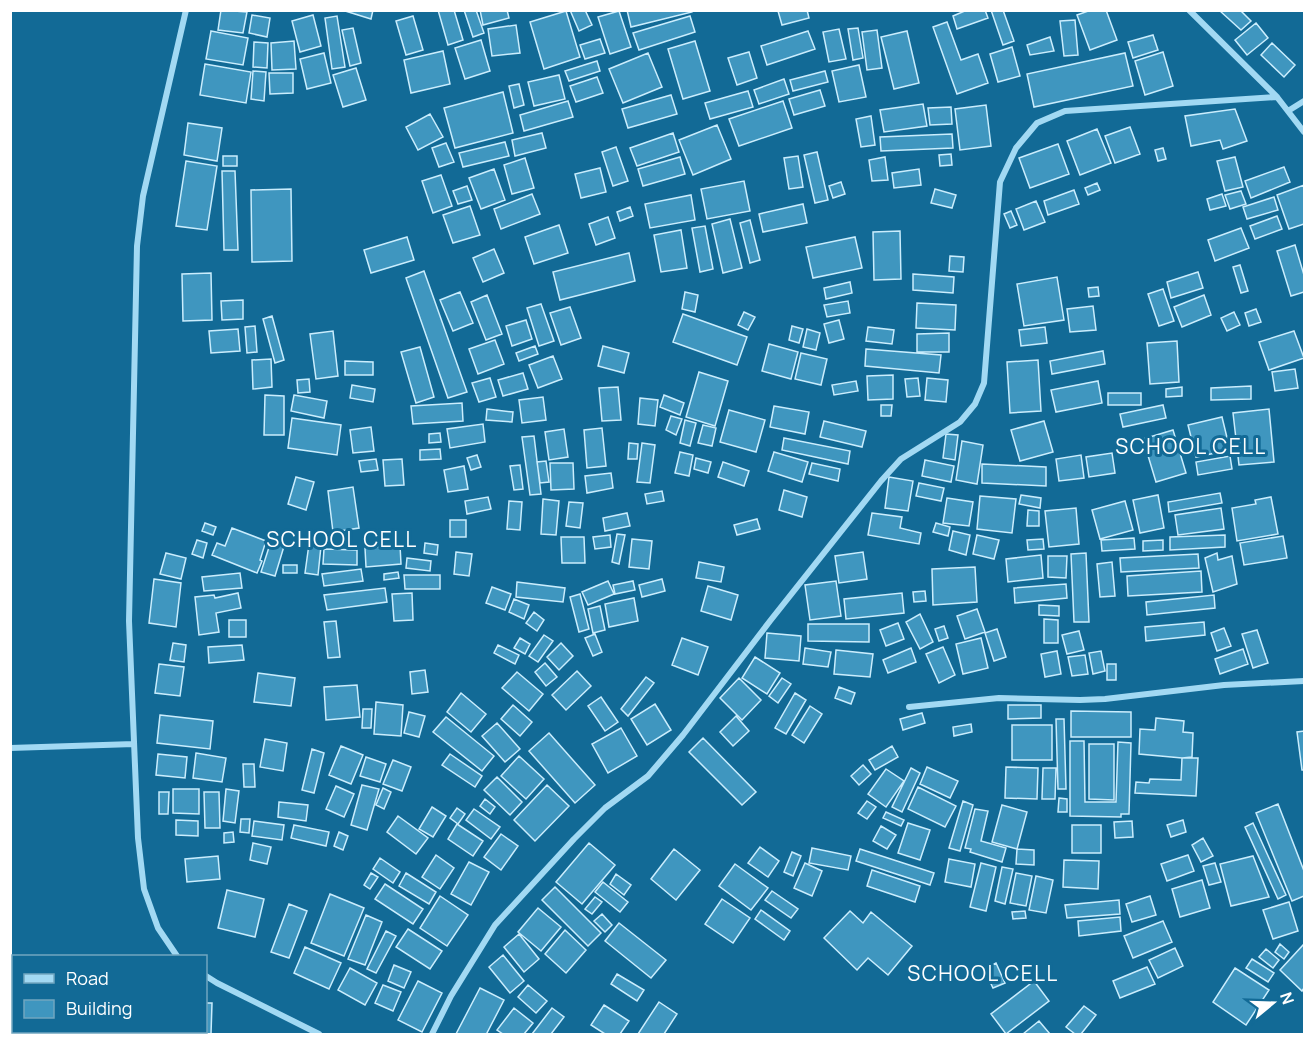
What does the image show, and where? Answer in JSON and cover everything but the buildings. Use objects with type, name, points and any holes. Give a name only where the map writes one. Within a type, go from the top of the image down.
[{"type":"street","points":[[176,955],[158,928],[144,889],[138,838],[129,621],[137,246],[143,196],[186,10]]},
{"type":"street","points":[[1189,10],[1277,97],[1305,132]]},
{"type":"street","points":[[432,1035],[451,996],[495,925],[574,838],[605,808],[648,776],[683,735],[881,481],[901,459],[960,422],[975,404],[984,383],[1000,182],[1016,148],[1036,123],[1065,111],[1277,97]]},
{"type":"street","points":[[1288,111],[1305,101]]},
{"type":"street","points":[[909,706],[999,698],[1104,699],[1224,685],[1305,681]]},
{"type":"street","points":[[10,748],[134,744]]},
{"type":"street","points":[[207,977],[319,1035]]},
{"type":"district","name":"SCHOOL CELL","points":[[1191,447]]},
{"type":"district","name":"SCHOOL CELL","points":[[342,540]]},
{"type":"district","name":"SCHOOL CELL","points":[[983,974]]}]
